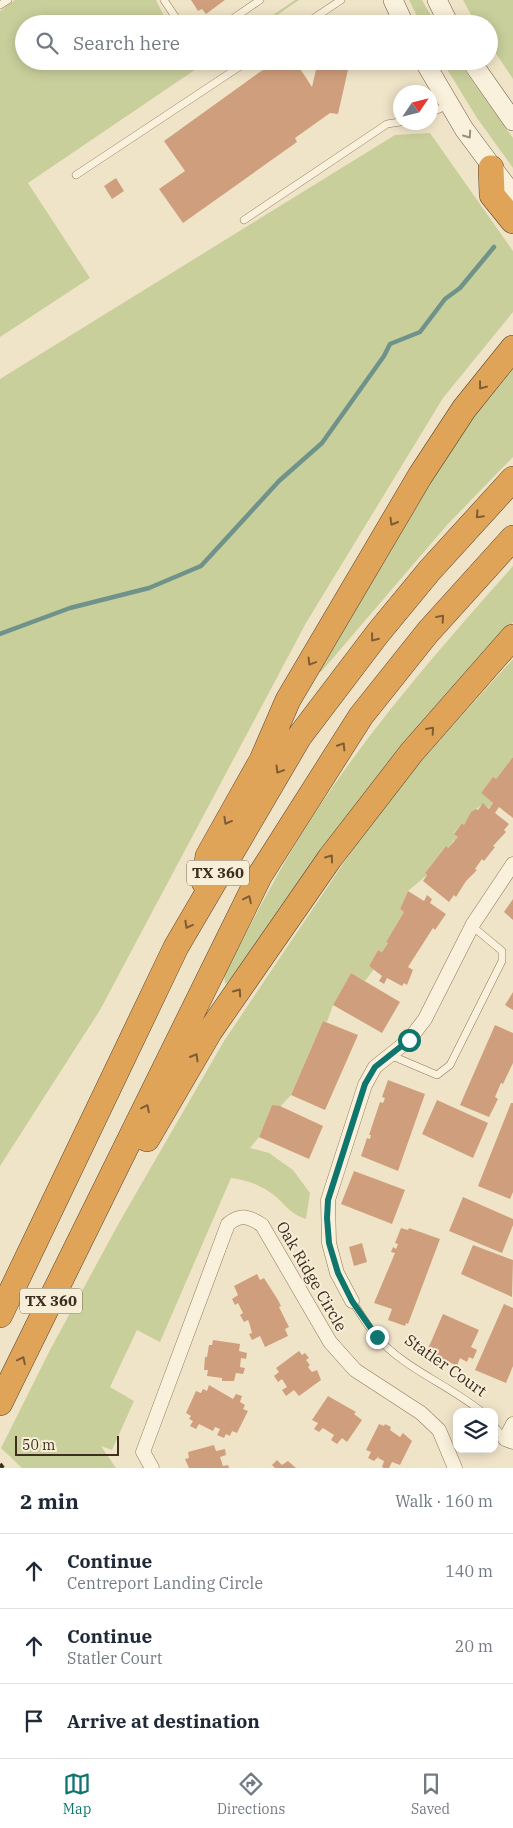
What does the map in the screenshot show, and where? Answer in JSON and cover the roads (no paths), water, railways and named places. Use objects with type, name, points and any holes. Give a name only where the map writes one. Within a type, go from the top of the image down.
[{"type":"highway","points":[[491,168],[492,195],[513,221]]},
{"type":"highway","points":[[201,902],[208,856],[262,760],[288,700],[420,476],[464,409],[513,348]]},
{"type":"highway","name":"TX 360","points":[[0,1315],[176,947],[299,736],[318,709],[430,570],[513,479]]},
{"type":"highway","name":"TX 360","points":[[0,1403],[260,875],[361,716],[428,632],[513,538]]},
{"type":"highway","points":[[101,1199],[135,1161],[210,1031],[330,858],[412,752],[513,637]]},
{"type":"main road","points":[[392,0],[400,15]]},
{"type":"main road","points":[[437,0],[444,15]]},
{"type":"main road","points":[[429,70],[448,104],[491,168],[513,195]]},
{"type":"main road","points":[[477,70],[513,121]]},
{"type":"street","points":[[352,1301],[338,1273],[329,1243],[328,1200],[365,1084],[375,1067],[409,1040],[425,1019],[472,926],[513,864]]},
{"type":"street","name":"Oak Ridge Circle","points":[[152,1468],[143,1452],[228,1224],[237,1217],[248,1216],[262,1225],[330,1342],[355,1370],[421,1413],[439,1430],[455,1468]]},
{"type":"street","points":[[509,1440],[513,1424]]},
{"type":"lane","points":[[0,5],[8,0]]},
{"type":"lane","points":[[164,0],[174,15]]},
{"type":"lane","points":[[238,15],[260,0]]},
{"type":"lane","points":[[318,15],[341,0]]},
{"type":"lane","points":[[76,176],[235,70]]},
{"type":"lane","points":[[438,108],[448,104]]},
{"type":"lane","points":[[244,220],[386,124],[393,123]]},
{"type":"lane","points":[[390,1055],[437,1075],[450,1065],[502,961],[502,950],[472,926]]},
{"type":"lane","name":"Statler Court","points":[[352,1301],[377,1337],[411,1366],[456,1392],[477,1408]]},
{"type":"lane","points":[[498,1430],[509,1440]]},
{"type":"waterway","points":[[0,634],[70,608],[149,588],[201,566],[279,481],[322,443],[384,356],[390,344],[420,332],[445,299],[460,288],[494,247]]},
{"type":"railway","points":[[0,1464],[3,1468]]}]
